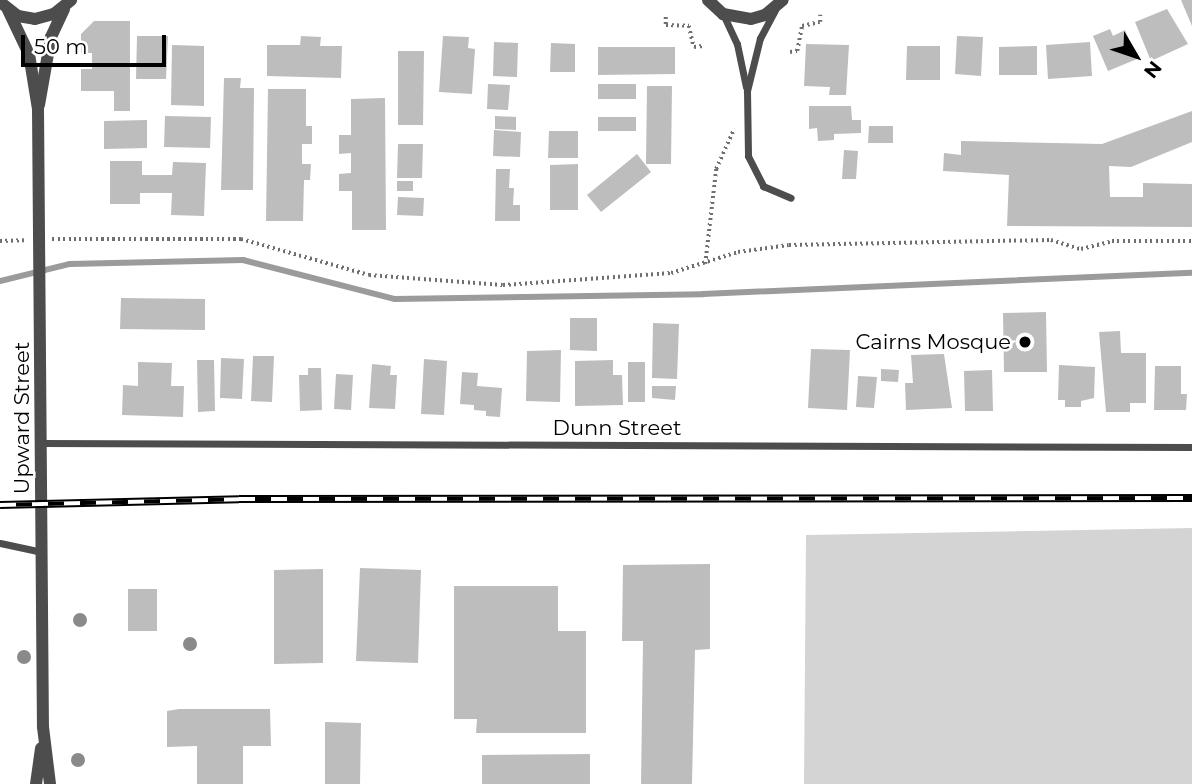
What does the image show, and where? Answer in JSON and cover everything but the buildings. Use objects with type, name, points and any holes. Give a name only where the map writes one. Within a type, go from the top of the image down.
[{"type":"street","points":[[708,2],[723,14],[737,44],[747,91],[748,156],[754,173],[766,189],[791,198]]},
{"type":"street","points":[[2,5],[35,19],[69,3]]},
{"type":"street","name":"Upward Street","points":[[38,108],[51,37],[69,3]]},
{"type":"street","points":[[723,14],[751,19],[780,3]]},
{"type":"street","points":[[747,91],[760,38],[780,3]]},
{"type":"street","name":"Upward Street","points":[[2,5],[29,54],[38,108],[43,727],[36,784]]},
{"type":"street","name":"Dunn Street","points":[[42,443],[1192,447]]},
{"type":"street","points":[[0,543],[43,552]]},
{"type":"street","name":"Upward Street","points":[[43,727],[50,784]]},
{"type":"path","points":[[790,52],[797,51],[798,31],[807,23],[820,22],[820,15]]},
{"type":"path","points":[[666,17],[666,25],[689,26],[694,47],[703,47]]},
{"type":"path","points":[[705,264],[716,169],[747,106]]},
{"type":"path","points":[[0,241],[241,239],[369,275],[484,285],[635,277],[705,264],[745,251],[805,244],[1051,240],[1081,249],[1112,241],[1192,241]]},
{"type":"shaded area","points":[[1192,528],[1192,784],[804,784],[806,535]]},
{"type":"waterway","points":[[0,281],[70,264],[243,260],[395,299],[703,294],[1192,273]]},
{"type":"railway","points":[[0,505],[239,499],[1192,498]]},
{"type":"place","name":"Cairns Mosque","points":[[1025,342]]}]
